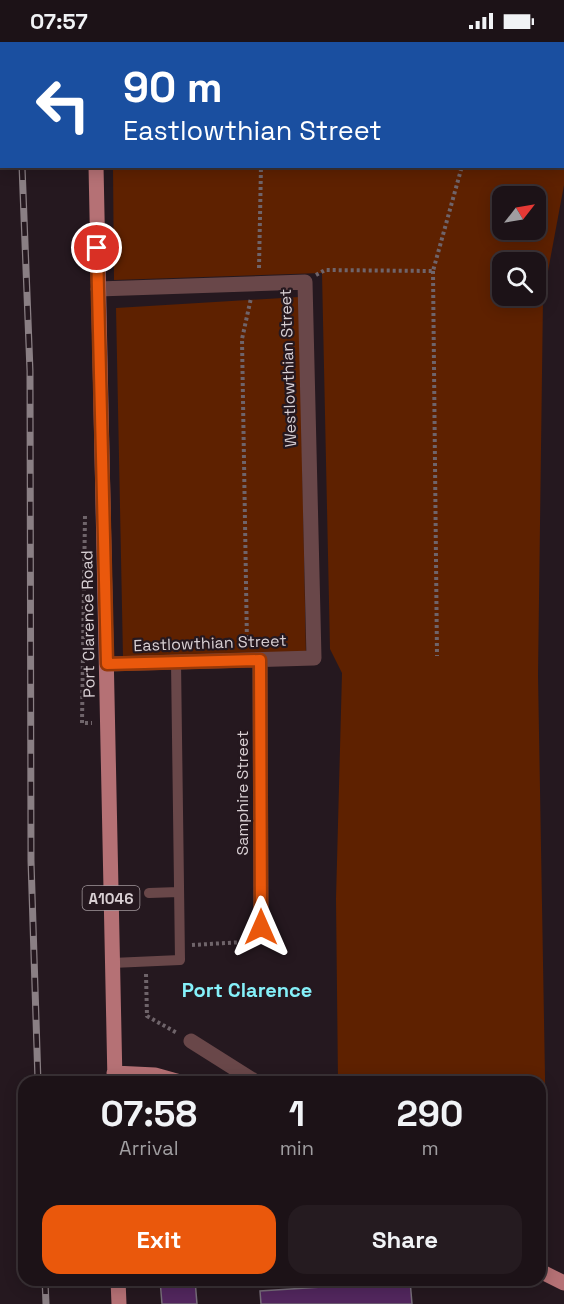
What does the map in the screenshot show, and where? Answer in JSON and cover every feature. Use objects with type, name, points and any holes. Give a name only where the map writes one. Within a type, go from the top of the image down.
[{"type":"main road","name":"Port Clarence Road","points":[[96,168],[114,1076]]},
{"type":"main road","points":[[546,1274],[564,1283]]},
{"type":"main road","points":[[118,1286],[119,1304]]},
{"type":"street","name":"Westlowthian Street","points":[[98,289],[305,282],[314,658]]},
{"type":"street","name":"Eastlowthian Street","points":[[107,664],[314,658]]},
{"type":"street","name":"Samphire Street","points":[[253,660],[261,927]]},
{"type":"street","points":[[191,1041],[246,1076]]},
{"type":"lane","points":[[112,963],[180,960],[176,662]]},
{"type":"lane","points":[[149,893],[179,892]]},
{"type":"path","points":[[253,660],[242,339],[259,271],[261,168]]},
{"type":"path","points":[[437,656],[433,271],[461,168]]},
{"type":"path","points":[[305,282],[325,270],[433,271]]},
{"type":"path","points":[[180,945],[244,942],[261,927]]},
{"type":"path","points":[[146,961],[147,1016],[191,1041]]},
{"type":"shaded area","points":[[113,168],[564,168],[564,185],[546,282],[546,252],[492,252],[492,306],[543,306],[538,675],[545,1076],[338,1076],[336,899],[342,673],[330,649],[322,273],[114,280]]},
{"type":"shaded area","points":[[299,297],[306,658],[123,657],[116,308]]},
{"type":"shaded area","points":[[546,1134],[548,1249],[546,1248]]},
{"type":"building","points":[[160,1286],[196,1286],[197,1304],[162,1304]]},
{"type":"building","points":[[337,1286],[410,1286],[412,1304],[261,1304],[260,1291]]},
{"type":"railway","points":[[22,168],[30,371],[31,861],[38,1076]]},
{"type":"railway","points":[[45,1286],[46,1304]]},
{"type":"district","name":"Port Clarence","points":[[247,990]]},
{"type":"route","points":[[97,248],[107,664],[260,660],[261,927]]}]
